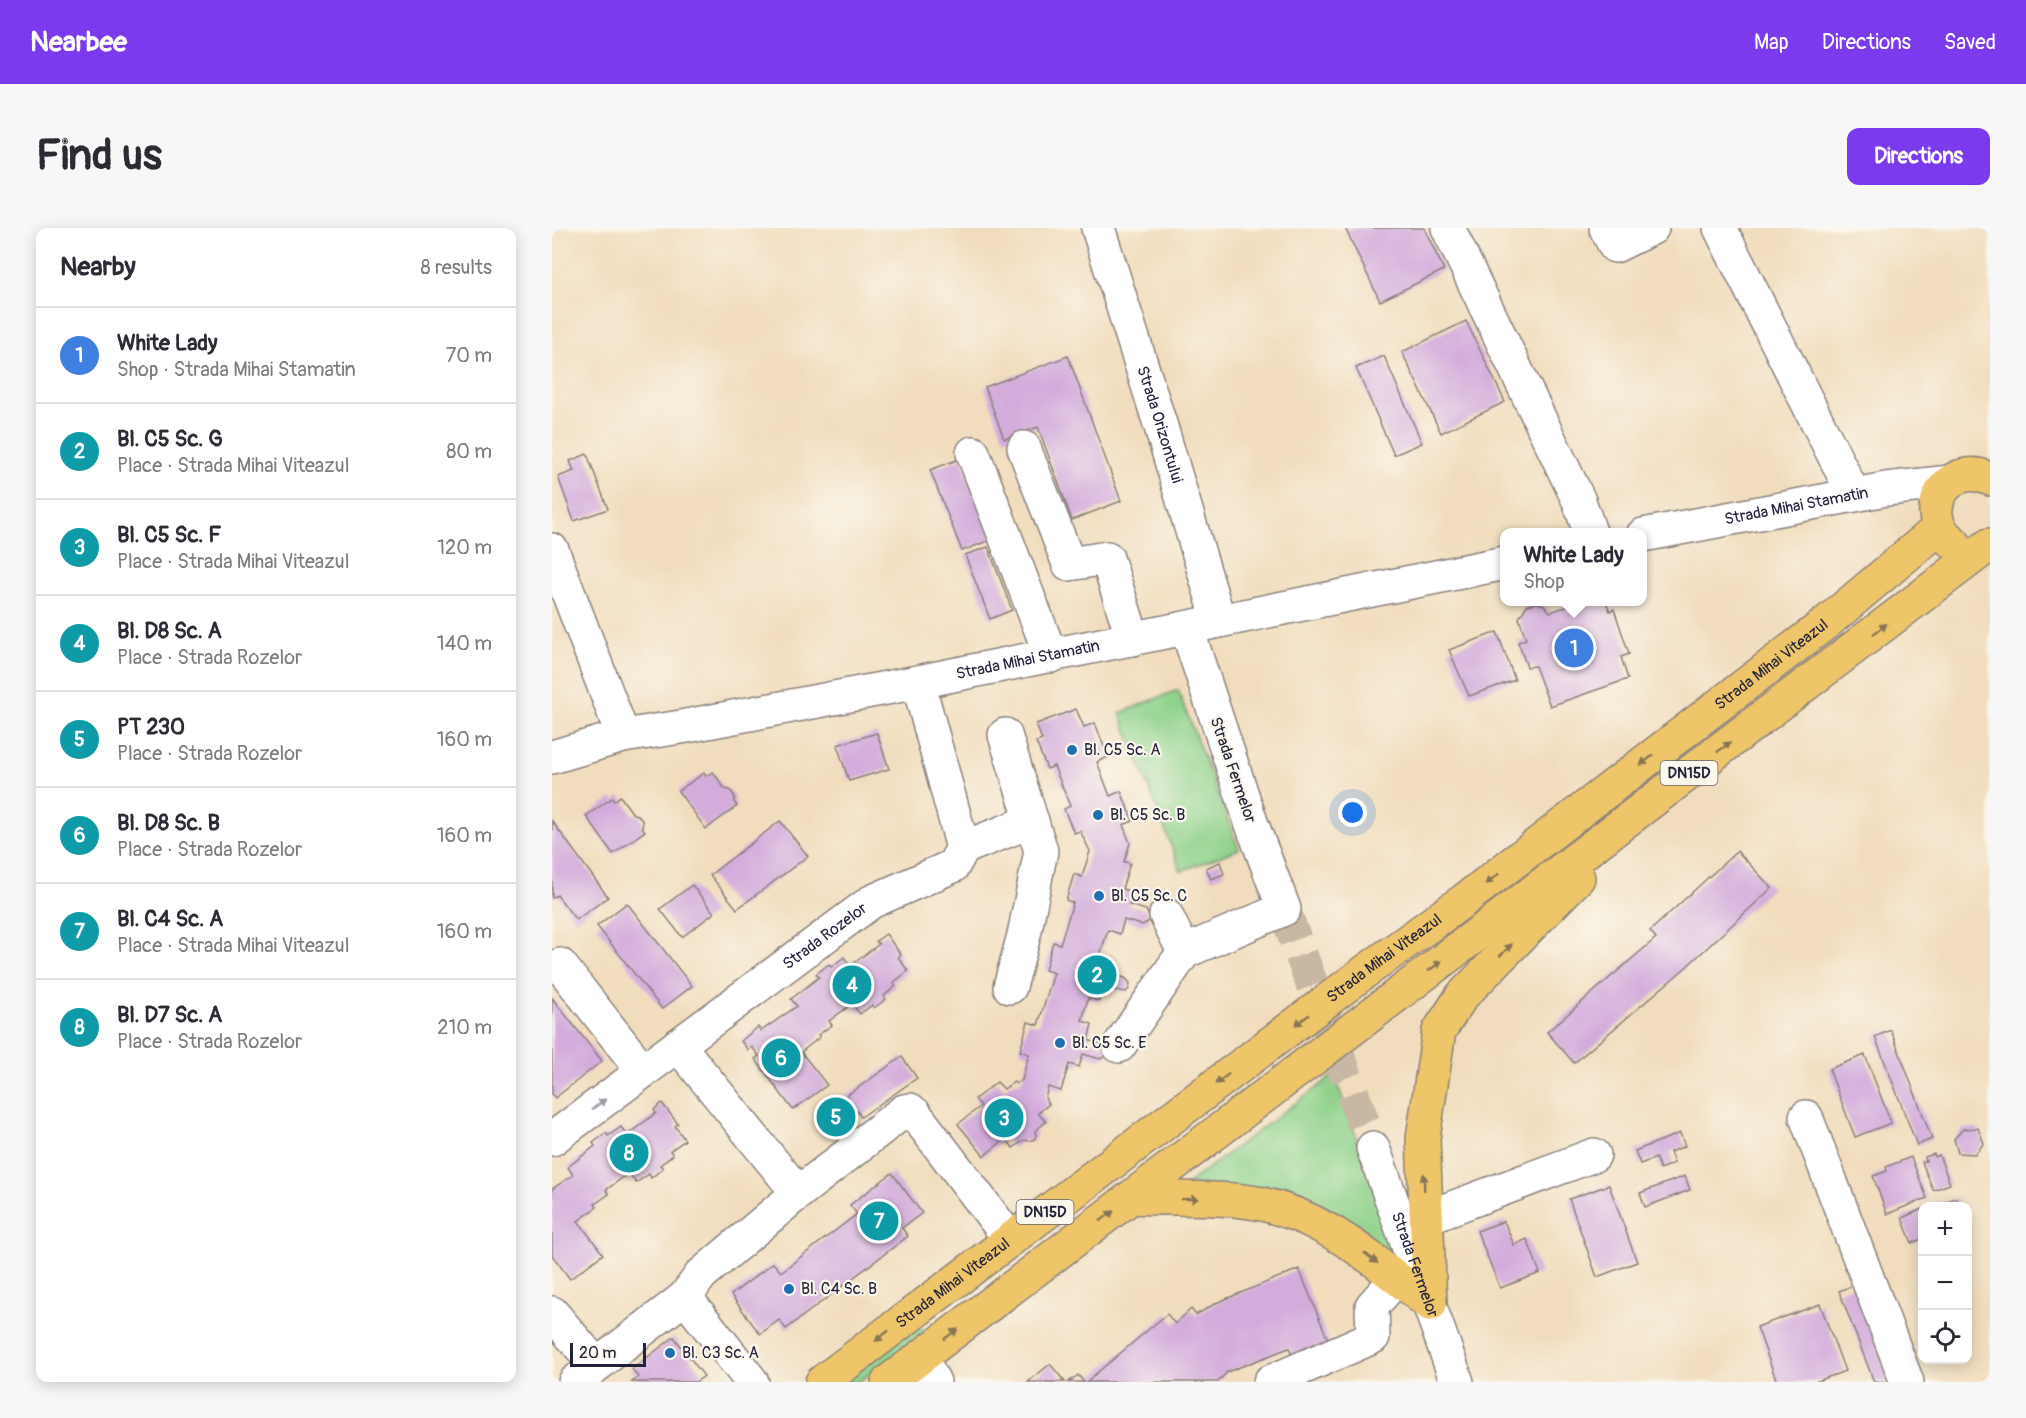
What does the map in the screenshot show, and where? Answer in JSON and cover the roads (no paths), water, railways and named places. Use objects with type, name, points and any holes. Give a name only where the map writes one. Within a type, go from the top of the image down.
[{"type":"main road","points":[[1940,528],[1935,508],[1942,489],[1966,474],[1988,476]]},
{"type":"main road","name":"DN15D","points":[[1940,528],[1952,542],[1960,546],[1970,548],[1989,544]]},
{"type":"main road","name":"Strada Mihai Viteazul","points":[[822,1382],[1365,971],[1472,894],[1826,623],[1940,528]]},
{"type":"main road","name":"DN15D","points":[[888,1382],[928,1369],[996,1299],[1989,544]]},
{"type":"main road","points":[[1430,1304],[1423,1138],[1439,1031],[1462,996],[1560,897],[1641,809]]},
{"type":"main road","points":[[1132,1197],[1212,1198],[1245,1201],[1272,1207],[1310,1220],[1363,1252],[1430,1304]]},
{"type":"main road","points":[[972,1268],[996,1299]]},
{"type":"street","name":"Strada Orizontului","points":[[1098,228],[1155,405],[1219,621]]},
{"type":"street","points":[[1448,228],[1579,501],[1589,528]]},
{"type":"street","points":[[1606,228],[1615,246],[1652,228]]},
{"type":"street","points":[[1720,228],[1854,495]]},
{"type":"street","points":[[1024,448],[1069,564],[1107,558],[1133,639]]},
{"type":"street","points":[[973,453],[1051,656]]},
{"type":"street","name":"Strada Mihai Stamatin","points":[[1647,534],[1886,489],[1950,482]]},
{"type":"street","points":[[552,550],[623,736]]},
{"type":"street","name":"Strada Mihai Stamatin","points":[[552,757],[623,736],[681,727],[1051,656],[1500,564]]},
{"type":"street","name":"Strada Fermelor","points":[[1184,952],[1284,909],[1236,780],[1187,629]]},
{"type":"street","points":[[918,682],[963,848],[1032,822]]},
{"type":"street","points":[[1005,735],[1041,851],[1024,934],[1010,987]]},
{"type":"street","name":"Strada Rozelor","points":[[552,1139],[872,902],[953,866],[963,848]]},
{"type":"street","points":[[1119,1047],[1184,952],[1166,915]]},
{"type":"street","points":[[560,965],[643,1071]]},
{"type":"street","points":[[678,1045],[798,1193]]},
{"type":"street","points":[[552,1313],[585,1374],[685,1297],[701,1275],[798,1193],[903,1111],[910,1110],[915,1114],[1010,1239]]},
{"type":"street","points":[[1806,1117],[1907,1382]]},
{"type":"street","name":"Strada Fermelor","points":[[1373,1148],[1457,1382]]},
{"type":"street","points":[[1425,1218],[1594,1155]]},
{"type":"street","points":[[1270,1382],[1373,1337],[1372,1306],[1397,1278]]},
{"type":"street","points":[[685,1297],[752,1382]]},
{"type":"tunnel","points":[[1284,909],[1373,1148]]},
{"type":"place","name":"White Lady","points":[[1574,648]]},
{"type":"place","name":"Bl. C5 Sc. A","points":[[1072,750]]},
{"type":"place","name":"Bl. C5 Sc. B","points":[[1098,815]]},
{"type":"place","name":"Bl. C5 Sc. C","points":[[1099,896]]},
{"type":"place","name":"Bl. C5 Sc. G","points":[[1097,975]]},
{"type":"place","name":"Bl. D8 Sc. A","points":[[852,985]]},
{"type":"place","name":"Bl. C5 Sc. E","points":[[1060,1043]]},
{"type":"place","name":"Bl. D8 Sc. B","points":[[781,1058]]},
{"type":"place","name":"PT 230","points":[[836,1117]]},
{"type":"place","name":"Bl. C5 Sc. F","points":[[1004,1118]]},
{"type":"place","name":"Bl. D7 Sc. A","points":[[629,1153]]},
{"type":"place","name":"Bl. C4 Sc. A","points":[[879,1221]]},
{"type":"place","name":"Bl. C4 Sc. B","points":[[789,1289]]},
{"type":"place","name":"Bl. C3 Sc. A","points":[[670,1353]]}]
